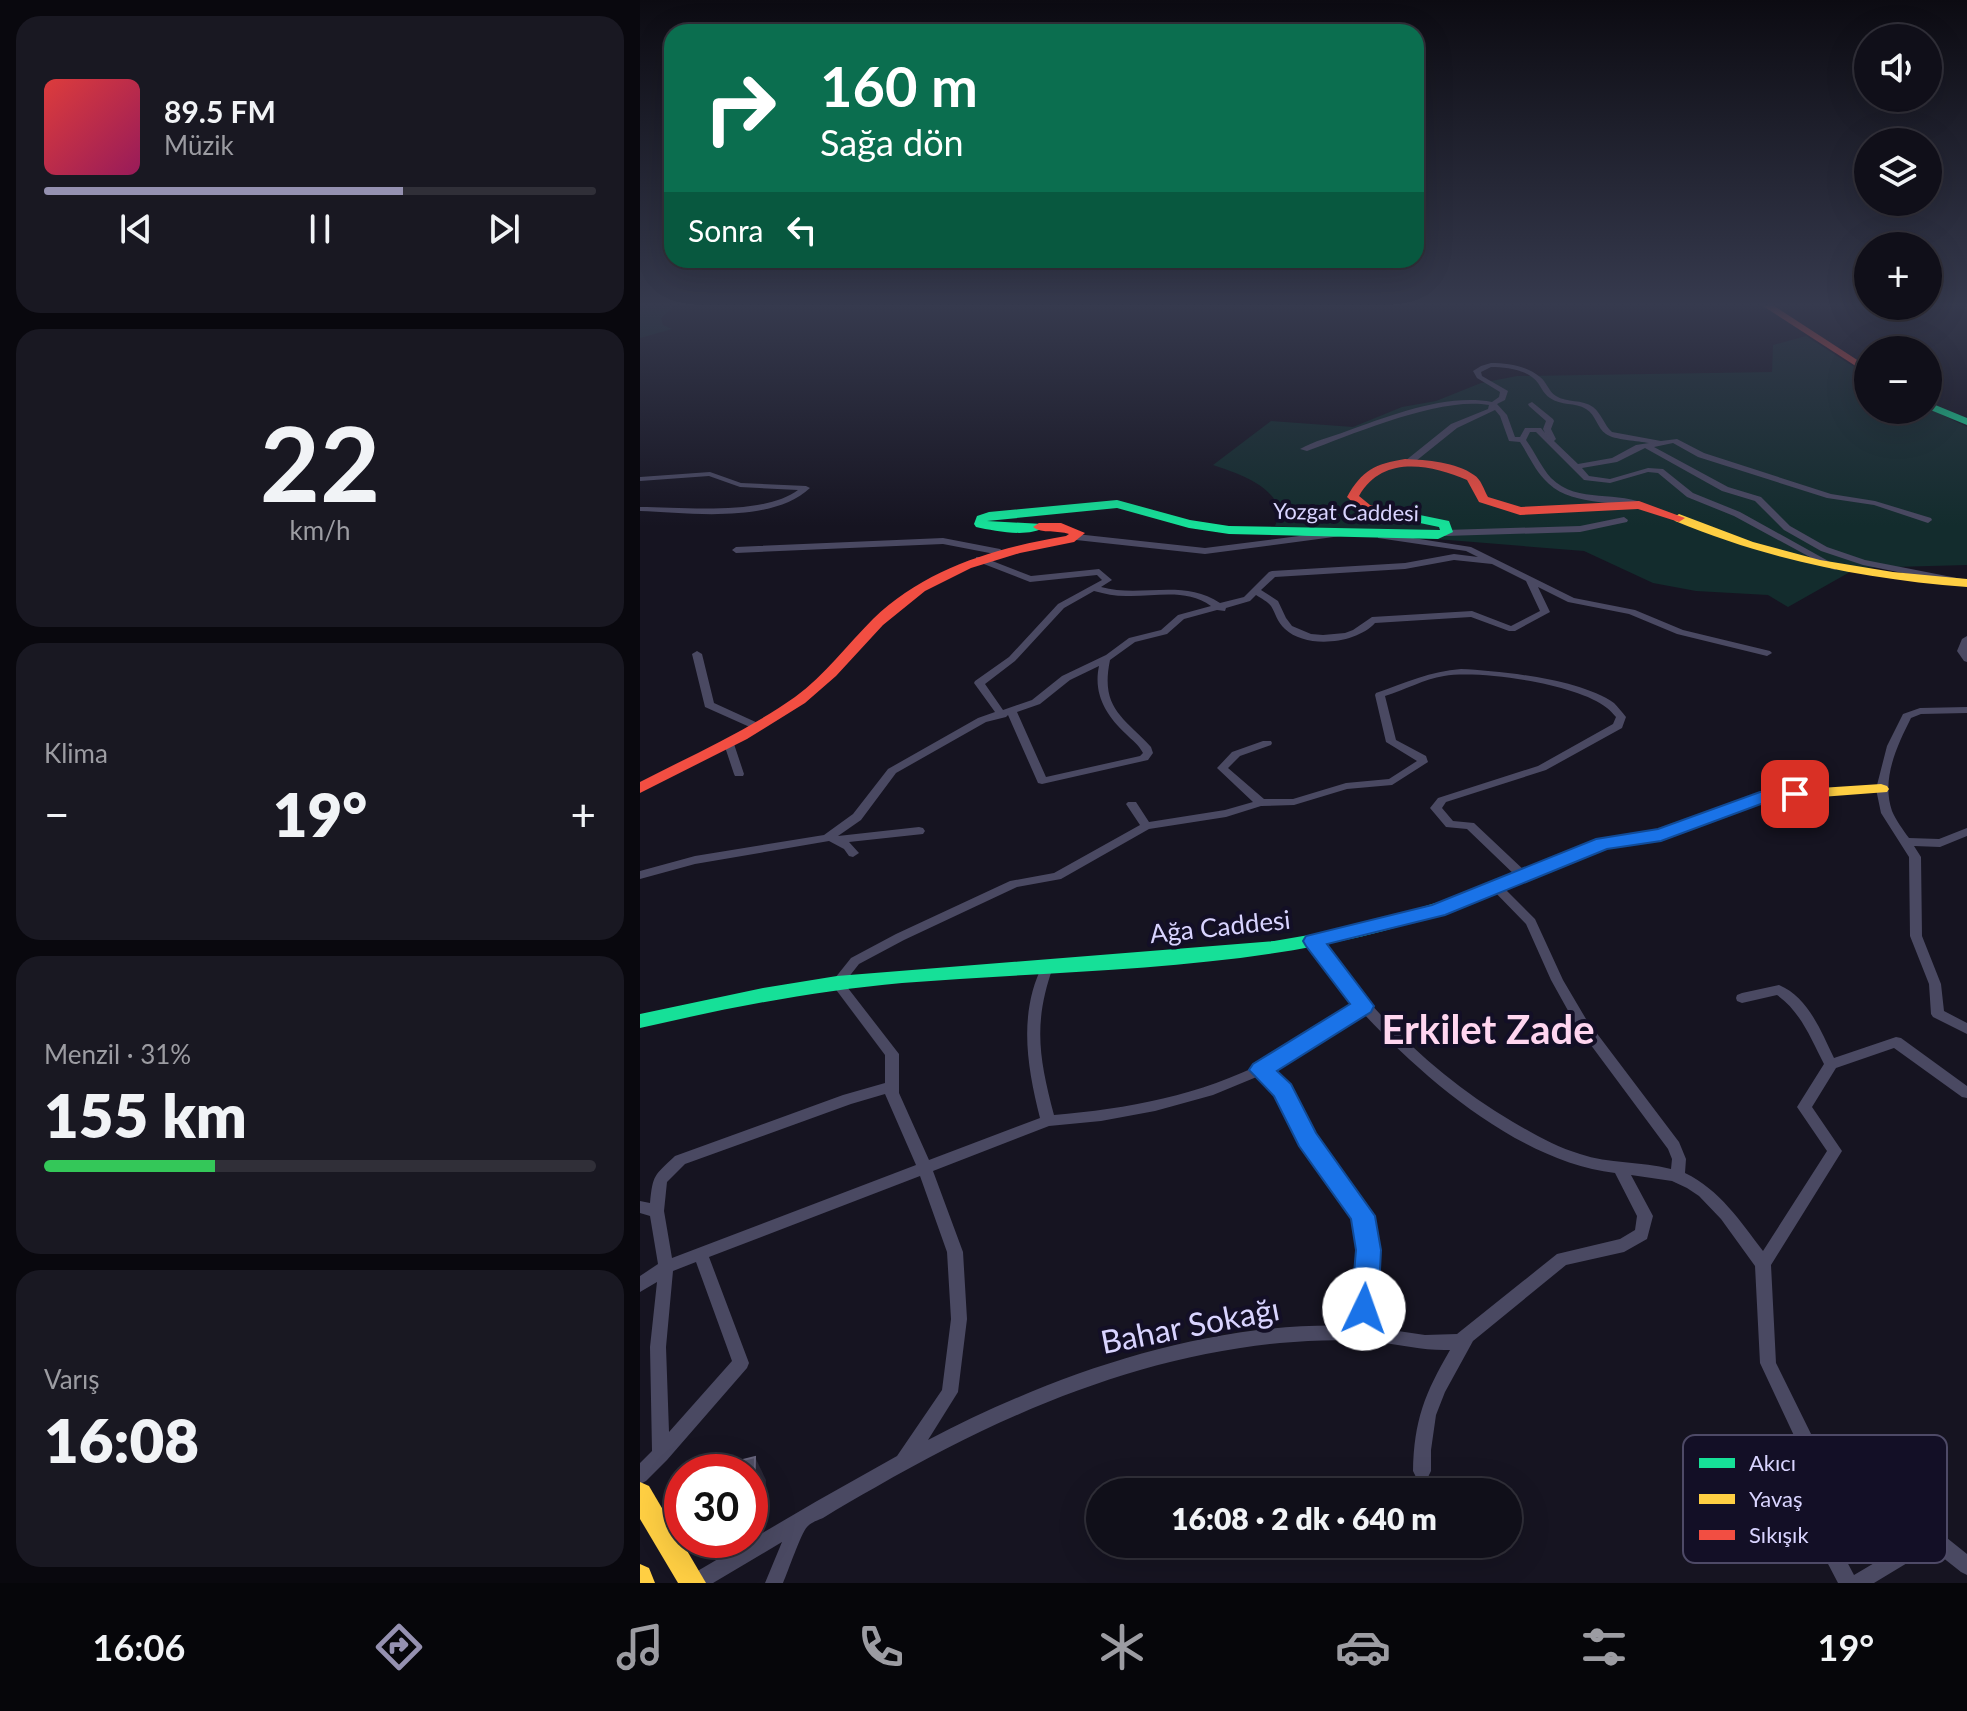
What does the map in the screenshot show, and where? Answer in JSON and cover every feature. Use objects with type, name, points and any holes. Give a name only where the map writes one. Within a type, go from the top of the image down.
[{"type":"street","points":[[1408,463],[1454,426],[1491,410],[1493,404],[1502,398],[1504,391],[1481,378]]},
{"type":"street","points":[[1536,378],[1551,397],[1591,410],[1610,434],[1681,443],[1701,455],[1830,496],[1870,501],[1928,520]]},
{"type":"street","points":[[1304,449],[1433,407],[1475,400],[1493,404],[1505,420],[1510,437],[1522,440],[1544,474],[1563,491],[1583,496],[1616,497],[1645,506]]},
{"type":"street","points":[[1532,404],[1550,421],[1547,429],[1551,438],[1577,459],[1576,467]]},
{"type":"street","points":[[1942,411],[1967,422]]},
{"type":"street","points":[[1522,440],[1528,430],[1538,430],[1584,476],[1601,481],[1651,470],[1664,472],[1690,495],[1748,519],[1783,542],[1847,572]]},
{"type":"street","points":[[1576,467],[1614,460],[1658,442]]},
{"type":"street","points":[[1646,445],[1725,489],[1761,500],[1787,528],[1824,549],[1863,562],[1967,583]]},
{"type":"street","name":"Yozgat Caddesi","points":[[1073,538],[1078,531],[1073,528],[1008,529],[979,522],[992,515],[1117,504],[1204,527],[1338,534],[1445,533],[1448,528],[1443,523],[1369,509],[1354,499],[1355,488],[1365,475],[1408,463],[1434,464],[1460,471],[1476,481],[1483,499],[1504,508],[1575,511],[1622,504],[1645,506],[1702,532],[1795,561],[1847,572],[1967,583]]},
{"type":"street","points":[[640,479],[714,474],[736,484],[806,489],[781,502],[751,508],[640,509]]},
{"type":"street","points":[[1445,533],[1580,529],[1624,520]]},
{"type":"street","points":[[640,788],[756,726],[832,676],[897,605],[938,578],[979,559],[1073,538],[1205,551],[1338,534]]},
{"type":"street","points":[[1364,534],[1462,547],[1571,600],[1632,612],[1680,632],[1767,653]]},
{"type":"street","points":[[736,550],[943,541],[1000,552]]},
{"type":"street","points":[[830,839],[857,817],[892,771],[982,720],[1036,702],[1073,674],[1105,659],[1135,638],[1164,632],[1176,619],[1222,609],[1257,592],[1275,573],[1405,566],[1454,557],[1495,562]]},
{"type":"street","points":[[979,559],[1030,579],[1099,572],[1108,580],[1061,606],[1012,659],[979,683],[1007,713],[1042,781],[1144,758],[1147,749],[1112,716],[1104,702],[1101,685],[1105,659]]},
{"type":"street","points":[[1257,592],[1275,603],[1288,626],[1311,636],[1346,635],[1363,630],[1372,620],[1421,615],[1477,615],[1512,629],[1545,612],[1530,580]]},
{"type":"street","points":[[1093,588],[1116,596],[1152,591],[1186,593],[1208,599],[1222,609]]},
{"type":"street","points":[[1967,639],[1962,651],[1967,659]]},
{"type":"street","points":[[697,654],[709,705],[756,726]]},
{"type":"street","points":[[902,1465],[950,1392],[959,1319],[955,1252],[891,1087],[892,1054],[837,983],[855,961],[1014,884],[1057,876],[1146,826],[1226,813],[1261,803],[1294,802],[1346,786],[1392,782],[1423,762],[1422,758],[1391,742],[1380,695],[1447,672],[1566,687],[1617,710],[1621,717],[1615,730],[1542,768],[1442,800],[1436,808],[1450,824],[1470,826],[1522,875]]},
{"type":"street","points":[[1967,710],[1920,711],[1907,716],[1892,746],[1881,789],[1887,813],[1907,842],[1916,865],[1916,936],[1935,984],[1938,1014],[1967,1029]]},
{"type":"street","points":[[728,741],[739,774]]},
{"type":"street","points":[[1261,803],[1222,768],[1236,754],[1267,743]]},
{"type":"street","name":"Ağa Caddesi","points":[[640,1021],[720,1002],[837,983],[1213,954],[1313,941],[1423,915],[1603,843],[1661,835],[1766,796],[1881,789]]},
{"type":"street","points":[[1132,804],[1146,826]]},
{"type":"street","points":[[640,875],[695,860],[830,839],[919,831]]},
{"type":"street","points":[[1907,842],[1940,843],[1967,832]]},
{"type":"street","points":[[830,839],[848,846],[853,853]]},
{"type":"street","points":[[1495,886],[1531,922],[1552,970],[1581,1022],[1674,1146],[1679,1159],[1677,1177]]},
{"type":"street","points":[[1313,941],[1364,1006],[1418,1059],[1485,1110],[1567,1156],[1621,1170],[1677,1177],[1708,1196],[1763,1264]]},
{"type":"street","points":[[1047,967],[1036,999],[1031,1044],[1048,1121]]},
{"type":"street","points":[[1742,998],[1779,990],[1790,997],[1802,1010],[1831,1064]]},
{"type":"street","points":[[640,1285],[666,1267],[700,1253],[1048,1121],[1132,1110],[1218,1089],[1261,1070],[1364,1006]]},
{"type":"street","points":[[1803,1435],[1768,1363],[1763,1264],[1835,1151],[1804,1107],[1831,1064],[1896,1042],[1967,1093]]},
{"type":"street","points":[[1261,1070],[1283,1090],[1308,1139],[1363,1216],[1368,1250],[1363,1334]]},
{"type":"street","points":[[661,1454],[658,1347],[666,1267],[648,1209],[660,1180],[680,1160],[848,1099],[891,1087]]},
{"type":"street","points":[[1422,1471],[1422,1438],[1428,1407],[1440,1378],[1467,1338],[1562,1259],[1624,1245],[1642,1234],[1645,1216],[1621,1170]]},
{"type":"street","points":[[640,1475],[741,1363],[700,1253]]},
{"type":"street","name":"Bahar Sokağı","points":[[695,1583],[1016,1404],[1125,1366],[1241,1341],[1322,1333],[1447,1343],[1467,1338]]},
{"type":"street","points":[[640,1495],[695,1583]]},
{"type":"street","points":[[774,1583],[800,1522]]},
{"type":"street","points":[[1947,1549],[1967,1566]]},
{"type":"street","points":[[1838,1563],[1848,1583]]},
{"type":"street","points":[[1857,1583],[1890,1563]]},
{"type":"street","points":[[640,1577],[642,1583]]},
{"type":"green space","points":[[1507,378],[1854,378],[1854,424],[1942,424],[1942,415],[1967,427],[1967,565],[1857,568],[1788,607],[1768,595],[1696,591],[1653,583],[1584,551],[1275,526],[1280,513],[1271,495],[1254,482],[1213,465],[1271,421],[1353,427],[1402,407],[1436,401],[1481,383]]},
{"type":"traffic: fast","points":[[1942,411],[1967,422]]},
{"type":"traffic: fast","points":[[1039,527],[1004,528],[980,524],[981,519],[989,516],[1117,504],[1189,524],[1229,530],[1438,535],[1447,532],[1445,524],[1376,510]]},
{"type":"traffic: fast","points":[[640,1021],[713,1004],[837,983],[1274,948],[1361,932],[1445,906]]},
{"type":"traffic: slow","points":[[1679,518],[1749,545],[1820,564],[1893,576],[1967,583]]},
{"type":"traffic: slow","points":[[1445,906],[1603,843],[1661,835],[1766,796],[1881,789]]},
{"type":"traffic: slow","points":[[640,1495],[693,1583]]},
{"type":"traffic: slow","points":[[640,1577],[642,1583]]},
{"type":"traffic: jam","points":[[1376,510],[1366,508],[1353,497],[1362,482],[1389,465],[1423,463],[1441,466],[1472,478],[1483,499],[1520,511],[1639,505],[1679,518]]},
{"type":"traffic: jam","points":[[640,788],[742,736],[800,700],[831,673],[878,622],[920,589],[992,556],[1070,539],[1079,533],[1061,527],[1039,527]]},
{"type":"district","name":"Erkilet Zade","points":[[1488,1030]]},
{"type":"route","points":[[1364,1309],[1368,1239],[1363,1216],[1316,1153],[1283,1090],[1261,1070],[1364,1006],[1313,941],[1438,910],[1603,843],[1661,835],[1766,796],[1795,794]]}]
